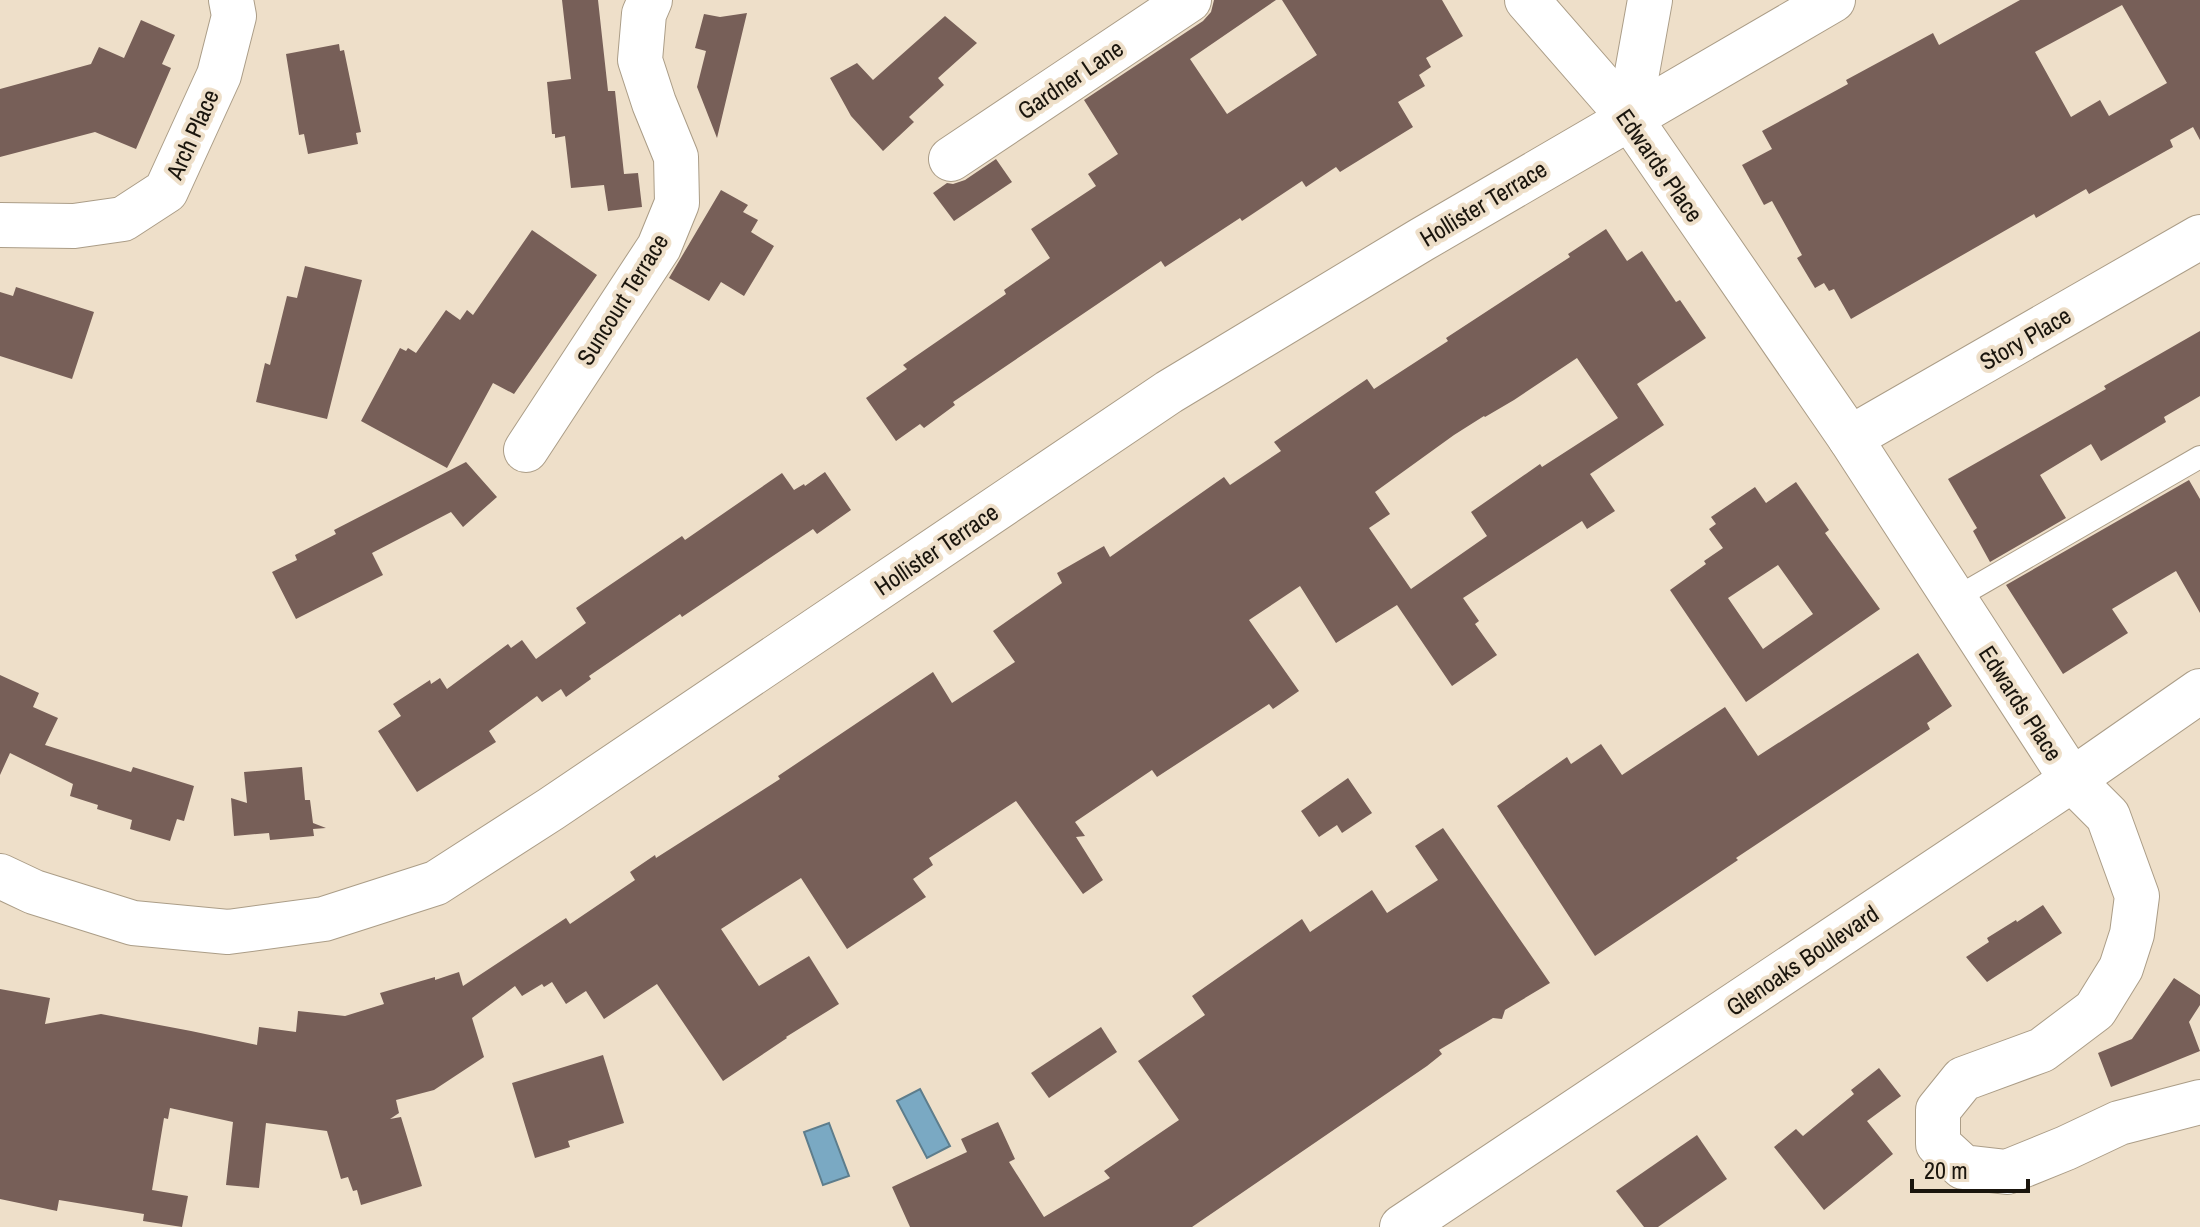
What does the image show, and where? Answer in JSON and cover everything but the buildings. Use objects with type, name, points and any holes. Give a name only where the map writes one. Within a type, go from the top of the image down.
[{"type":"street","name":"Arch Place","points":[[0,225],[74,226],[123,219],[166,191],[219,75],[234,16],[231,0]]},
{"type":"street","name":"Suncourt Terrace","points":[[526,450],[659,247],[677,203],[676,157],[640,60],[644,14],[650,0]]},
{"type":"street","name":"Gardner Lane","points":[[951,159],[1189,0]]},
{"type":"street","name":"Edwards Place","points":[[1527,0],[1629,117],[1850,438],[2072,780],[2108,816],[2137,896],[2132,934],[2121,968],[2095,1010],[2042,1050],[1963,1079],[1938,1110],[1938,1144],[1963,1167],[2007,1172],[2119,1123],[2200,1102]]},
{"type":"street","points":[[1629,117],[1650,0]]},
{"type":"street","name":"Hollister Terrace","points":[[0,876],[34,892],[133,923],[228,932],[324,919],[436,883],[551,809],[1169,392],[1629,117],[1833,0]]},
{"type":"street","name":"Story Place","points":[[1850,438],[2200,237]]},
{"type":"street","name":"Glenoaks Boulevard","points":[[1402,1227],[2072,780],[2200,691]]},
{"type":"lane","points":[[1954,599],[2200,457]]},
{"type":"water","points":[[920,1089],[950,1146],[927,1158],[897,1101]]},
{"type":"water","points":[[829,1123],[849,1176],[823,1185],[804,1132]]}]
